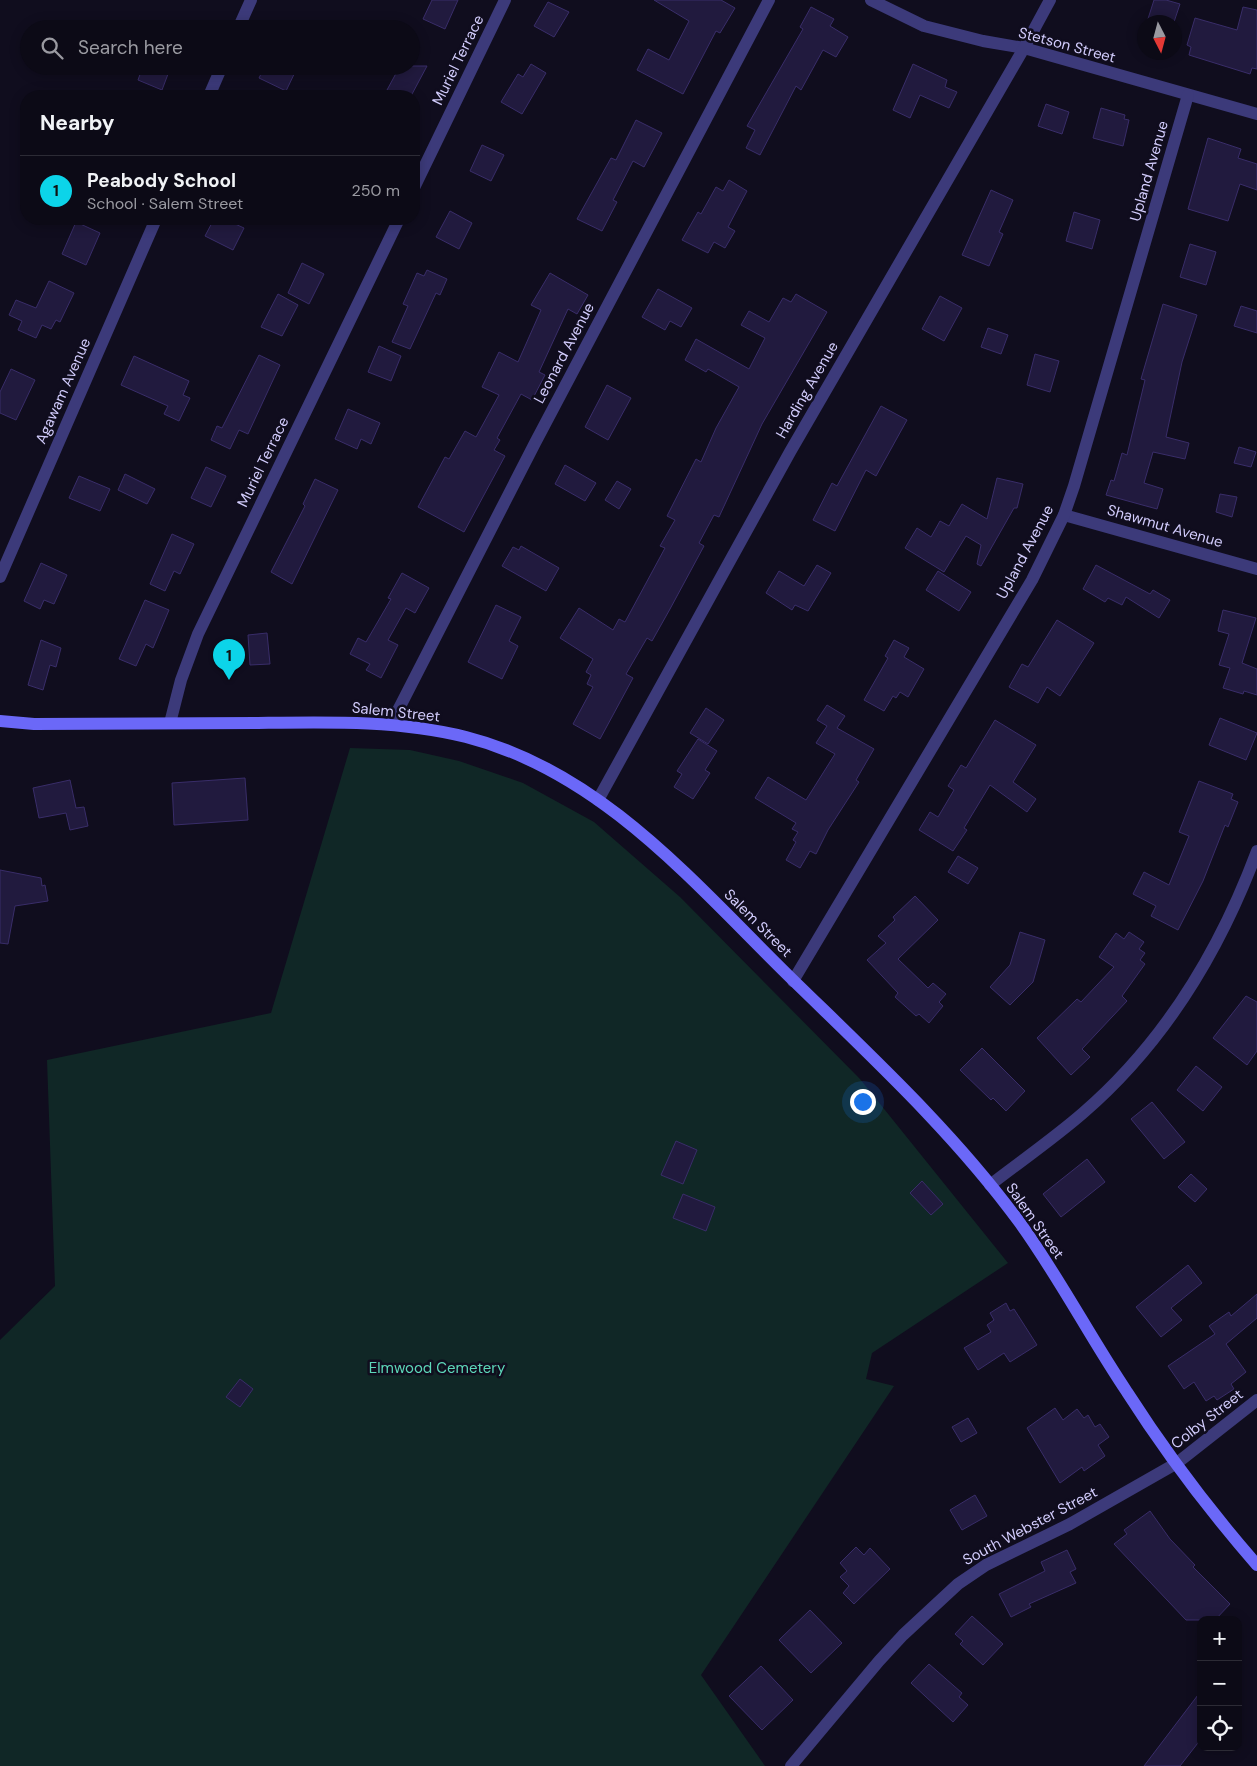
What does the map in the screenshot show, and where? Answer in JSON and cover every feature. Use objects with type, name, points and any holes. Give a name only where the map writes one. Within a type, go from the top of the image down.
[{"type":"main road","name":"Salem Street","points":[[0,721],[34,724],[351,722],[391,724],[465,737],[501,748],[539,765],[598,800],[674,862],[793,981],[899,1082],[990,1185],[1021,1225],[1127,1393],[1176,1464],[1257,1565]]},
{"type":"street","points":[[242,20],[251,0]]},
{"type":"street","name":"Muriel Terrace","points":[[420,176],[505,0]]},
{"type":"street","name":"Leonard Avenue","points":[[391,724],[535,443],[769,0]]},
{"type":"street","name":"Stetson Street","points":[[871,0],[924,26],[983,41],[1024,48],[1257,114]]},
{"type":"street","name":"Harding Avenue","points":[[598,800],[790,452],[1050,0]]},
{"type":"street","points":[[212,90],[218,75]]},
{"type":"street","name":"Upland Avenue","points":[[793,981],[1032,580],[1064,515],[1084,455],[1188,95]]},
{"type":"street","name":"Agawam Avenue","points":[[0,576],[153,225]]},
{"type":"street","name":"Muriel Terrace","points":[[170,724],[182,680],[198,634],[396,225]]},
{"type":"street","name":"Shawmut Avenue","points":[[1064,515],[1257,569]]},
{"type":"street","points":[[990,1185],[1083,1113],[1129,1069],[1167,1024],[1230,918],[1257,851]]},
{"type":"street","name":"Colby Street","points":[[1176,1464],[1257,1400]]},
{"type":"street","name":"South Webster Street","points":[[791,1766],[903,1636],[958,1584],[986,1565],[1070,1524],[1176,1464]]},
{"type":"green space","name":"Elmwood Cemetery","points":[[350,748],[410,750],[459,761],[523,783],[594,822],[680,897],[860,1079],[1008,1263],[872,1353],[866,1379],[894,1386],[701,1675],[765,1766],[0,1766],[0,1340],[55,1286],[47,1060],[271,1013]]},
{"type":"building","points":[[432,0],[458,0],[445,29],[423,19]]},
{"type":"building","points":[[654,0],[721,0],[735,8],[720,33],[716,31],[683,94],[637,70],[648,49],[669,60],[689,21]]},
{"type":"building","points":[[1154,0],[1166,0],[1180,4],[1176,15],[1149,15]]},
{"type":"building","points":[[548,2],[569,12],[554,37],[534,26]]},
{"type":"building","points":[[811,7],[834,19],[830,26],[848,37],[836,57],[823,50],[801,90],[796,86],[760,155],[746,148],[755,130],[747,126],[803,29],[800,27]]},
{"type":"building","points":[[1243,7],[1257,10],[1257,69],[1252,68],[1250,74],[1189,55],[1191,47],[1187,45],[1195,18],[1237,30]]},
{"type":"building","points":[[531,64],[546,73],[522,114],[501,102],[518,74],[523,77]]},
{"type":"building","points":[[913,64],[947,80],[945,87],[957,92],[949,108],[920,95],[910,118],[893,110]]},
{"type":"building","points":[[420,66],[427,66],[414,90],[387,90],[395,75],[420,75]]},
{"type":"building","points":[[140,75],[168,75],[162,90],[138,80]]},
{"type":"building","points":[[260,75],[294,75],[286,90],[259,78]]},
{"type":"building","points":[[1046,104],[1069,112],[1062,134],[1038,126]]},
{"type":"building","points":[[1101,108],[1125,115],[1124,119],[1129,120],[1123,146],[1093,138]]},
{"type":"building","points":[[636,120],[662,133],[644,167],[633,161],[613,200],[617,202],[602,231],[577,219],[611,158],[616,160]]},
{"type":"building","points":[[1208,138],[1241,149],[1238,158],[1257,164],[1257,190],[1240,184],[1228,221],[1188,209]]},
{"type":"building","points":[[482,145],[504,155],[491,181],[470,171]]},
{"type":"building","points":[[729,180],[747,191],[728,227],[735,231],[725,248],[714,242],[708,253],[682,240],[698,212],[701,214],[716,187],[723,191]]},
{"type":"building","points":[[991,190],[1013,200],[999,232],[1003,234],[989,266],[962,255]]},
{"type":"building","points":[[450,211],[472,223],[459,249],[436,237]]},
{"type":"building","points":[[1074,212],[1100,220],[1092,249],[1066,241]]},
{"type":"building","points":[[75,225],[83,225],[100,233],[86,265],[62,254]]},
{"type":"building","points":[[211,225],[237,225],[244,228],[233,250],[205,236]]},
{"type":"building","points":[[1190,244],[1216,252],[1206,285],[1180,277]]},
{"type":"building","points":[[302,263],[324,274],[309,304],[288,293]]},
{"type":"building","points":[[427,270],[447,279],[440,295],[436,293],[410,349],[392,342],[408,306],[403,304],[417,273],[424,276]]},
{"type":"building","points":[[550,273],[588,295],[577,314],[568,309],[539,372],[545,375],[532,400],[521,394],[497,438],[500,440],[494,450],[505,456],[464,532],[418,507],[445,457],[449,459],[465,431],[476,437],[499,395],[482,387],[499,352],[518,362],[541,310],[531,305]]},
{"type":"building","points":[[49,281],[74,293],[60,322],[56,320],[51,329],[42,325],[36,338],[18,330],[22,321],[9,315],[16,300],[36,308]]},
{"type":"building","points":[[658,289],[692,308],[681,327],[670,321],[665,330],[642,317]]},
{"type":"building","points":[[278,294],[298,305],[282,336],[261,327]]},
{"type":"building","points":[[796,294],[827,312],[762,424],[719,517],[714,515],[699,543],[704,546],[670,609],[652,641],[647,638],[626,674],[633,678],[600,739],[573,724],[593,687],[587,684],[591,675],[586,672],[593,659],[560,638],[579,608],[613,630],[619,619],[625,622],[665,548],[660,546],[675,520],[667,516],[696,459],[701,462],[716,428],[739,387],[708,369],[706,372],[685,360],[696,339],[749,369],[765,338],[741,325],[749,311],[769,322],[783,298],[791,302]]},
{"type":"building","points":[[940,296],[962,308],[944,341],[922,329]]},
{"type":"building","points":[[1163,304],[1197,315],[1182,362],[1166,437],[1189,443],[1185,459],[1153,452],[1144,483],[1163,489],[1157,509],[1106,495],[1111,480],[1114,481],[1122,453],[1127,455],[1145,380],[1141,379]]},
{"type":"building","points":[[1241,306],[1257,311],[1257,333],[1234,326]]},
{"type":"building","points":[[988,328],[1008,335],[1001,354],[981,347]]},
{"type":"building","points":[[379,346],[401,356],[391,381],[368,372]]},
{"type":"building","points":[[1035,354],[1059,361],[1050,392],[1027,385]]},
{"type":"building","points":[[259,355],[280,365],[248,434],[239,430],[230,449],[211,440],[217,426],[222,428]]},
{"type":"building","points":[[134,356],[189,381],[183,395],[190,398],[179,421],[164,414],[168,406],[121,385]]},
{"type":"building","points":[[11,369],[35,380],[16,420],[0,413],[0,392]]},
{"type":"building","points":[[607,385],[631,398],[608,440],[585,427]]},
{"type":"building","points":[[881,406],[907,420],[876,476],[866,470],[835,531],[813,520],[832,483],[837,486]]},
{"type":"building","points":[[348,409],[380,423],[371,444],[361,439],[357,449],[335,439]]},
{"type":"building","points":[[1239,447],[1256,452],[1251,467],[1234,463]]},
{"type":"building","points":[[565,465],[596,483],[585,501],[555,484]]},
{"type":"building","points":[[206,467],[226,476],[211,507],[191,498]]},
{"type":"building","points":[[125,474],[155,489],[147,504],[118,490]]},
{"type":"building","points":[[79,476],[110,489],[100,511],[69,498]]},
{"type":"building","points":[[997,478],[1023,484],[1017,508],[1014,508],[981,566],[977,564],[981,545],[966,536],[944,572],[905,548],[917,528],[931,537],[940,521],[949,526],[962,504],[987,519]]},
{"type":"building","points":[[315,479],[338,490],[292,584],[271,572],[305,506],[303,504]]},
{"type":"building","points":[[617,481],[631,489],[619,509],[605,500]]},
{"type":"building","points":[[1220,494],[1237,497],[1232,517],[1216,512]]},
{"type":"building","points":[[172,534],[194,544],[180,574],[174,571],[165,591],[150,584]]},
{"type":"building","points":[[521,546],[559,568],[546,591],[502,566],[513,547],[519,550]]},
{"type":"building","points":[[41,563],[67,575],[54,604],[44,600],[40,609],[24,601]]},
{"type":"building","points":[[817,565],[831,573],[808,611],[795,605],[792,610],[766,593],[779,571],[804,586]]},
{"type":"building","points":[[1096,565],[1150,594],[1153,590],[1170,600],[1159,618],[1126,597],[1122,605],[1108,598],[1105,602],[1083,589]]},
{"type":"building","points":[[938,571],[971,592],[959,611],[926,590]]},
{"type":"building","points":[[402,573],[429,588],[415,613],[406,608],[388,640],[398,645],[381,678],[366,670],[370,664],[350,654],[358,638],[366,642],[391,599],[388,598]]},
{"type":"building","points":[[145,600],[169,610],[153,648],[146,644],[136,666],[119,659]]},
{"type":"building","points":[[496,605],[521,617],[509,641],[518,646],[502,679],[468,662]]},
{"type":"building","points":[[1223,610],[1256,618],[1242,663],[1257,669],[1257,695],[1244,691],[1243,694],[1223,688],[1230,668],[1219,665],[1229,634],[1218,631]]},
{"type":"building","points":[[1057,620],[1094,643],[1060,696],[1047,687],[1038,703],[1009,687],[1022,664],[1028,667]]},
{"type":"building","points":[[267,633],[270,664],[250,665],[248,635]]},
{"type":"building","points":[[41,640],[61,648],[56,667],[50,665],[43,690],[28,685]]},
{"type":"building","points":[[894,640],[909,648],[904,657],[924,669],[908,697],[900,692],[896,698],[893,696],[884,711],[864,700],[888,658],[885,656]]},
{"type":"building","points":[[827,705],[845,716],[837,728],[874,749],[856,780],[859,782],[828,830],[816,854],[810,851],[800,868],[786,860],[796,842],[793,840],[798,832],[792,829],[796,823],[755,798],[768,777],[806,800],[835,754],[816,743],[827,726],[817,720]]},
{"type":"building","points":[[706,708],[724,720],[708,744],[690,733]]},
{"type":"building","points":[[1220,718],[1257,733],[1246,760],[1209,745]]},
{"type":"building","points":[[995,720],[1036,745],[1013,782],[1036,799],[1027,812],[990,785],[964,828],[967,830],[953,851],[919,830],[930,812],[938,817],[954,790],[948,786],[961,765],[966,768]]},
{"type":"building","points":[[698,739],[717,751],[705,770],[710,773],[693,799],[674,787],[682,774],[677,771]]},
{"type":"building","points":[[245,778],[248,820],[174,825],[172,783]]},
{"type":"building","points":[[70,780],[76,808],[84,807],[88,826],[70,830],[66,813],[39,818],[33,788]]},
{"type":"building","points":[[1199,781],[1233,794],[1231,799],[1238,802],[1228,827],[1225,825],[1203,881],[1178,930],[1151,916],[1156,906],[1133,894],[1144,872],[1169,885],[1189,836],[1179,832]]},
{"type":"building","points":[[958,856],[978,868],[968,884],[948,872]]},
{"type":"building","points":[[0,870],[41,878],[42,886],[45,885],[48,901],[15,906],[8,944],[0,943]]},
{"type":"building","points":[[915,896],[938,920],[898,959],[928,988],[933,983],[946,994],[939,1002],[943,1006],[929,1023],[919,1014],[916,1016],[895,997],[898,993],[867,960],[886,943],[878,936],[895,920],[893,917]]},
{"type":"building","points":[[1020,932],[1045,940],[1033,982],[1010,1005],[990,987],[1010,965]]},
{"type":"building","points":[[1129,932],[1144,942],[1139,949],[1145,953],[1140,960],[1145,964],[1122,996],[1127,1001],[1082,1049],[1090,1057],[1071,1075],[1037,1038],[1077,999],[1081,1002],[1114,967],[1099,957],[1116,933],[1124,939]]},
{"type":"building","points":[[1246,996],[1257,1002],[1257,1051],[1247,1065],[1213,1038]]},
{"type":"building","points":[[982,1048],[1025,1091],[1006,1111],[993,1098],[991,1100],[960,1070]]},
{"type":"building","points":[[1196,1066],[1222,1087],[1203,1111],[1177,1090]]},
{"type":"building","points":[[1152,1102],[1185,1142],[1164,1159],[1131,1119]]},
{"type":"building","points":[[676,1141],[697,1150],[683,1184],[661,1175]]},
{"type":"building","points":[[1087,1159],[1105,1182],[1061,1217],[1043,1194]]},
{"type":"building","points":[[1191,1174],[1207,1189],[1195,1202],[1178,1187]]},
{"type":"building","points":[[922,1181],[943,1204],[931,1215],[910,1193]]},
{"type":"building","points":[[683,1194],[715,1207],[706,1231],[673,1218]]},
{"type":"building","points":[[1188,1265],[1202,1283],[1171,1308],[1182,1320],[1161,1337],[1136,1307]]},
{"type":"building","points":[[1257,1294],[1257,1318],[1226,1344],[1246,1372],[1231,1384],[1234,1389],[1217,1400],[1214,1396],[1206,1401],[1194,1382],[1184,1389],[1168,1366],[1215,1334],[1209,1326],[1229,1312],[1231,1316]]},
{"type":"building","points":[[1006,1303],[1010,1311],[1014,1309],[1037,1345],[1010,1362],[1004,1353],[978,1370],[964,1348],[991,1332],[987,1325],[994,1320],[990,1313]]},
{"type":"building","points":[[240,1379],[253,1389],[240,1407],[226,1397]]},
{"type":"building","points":[[1055,1408],[1063,1420],[1077,1409],[1084,1418],[1088,1415],[1095,1427],[1100,1424],[1109,1437],[1098,1445],[1105,1456],[1084,1471],[1082,1467],[1060,1483],[1027,1428]]},
{"type":"building","points":[[968,1418],[977,1433],[961,1442],[952,1427]]},
{"type":"building","points":[[975,1495],[987,1516],[962,1530],[950,1510]]},
{"type":"building","points":[[1150,1511],[1170,1539],[1195,1565],[1193,1567],[1230,1604],[1219,1616],[1197,1616],[1197,1620],[1186,1620],[1114,1544],[1127,1534],[1124,1530]]},
{"type":"building","points":[[856,1547],[864,1555],[870,1548],[890,1569],[854,1604],[843,1593],[849,1586],[840,1577],[847,1571],[840,1563]]},
{"type":"building","points":[[1067,1550],[1076,1569],[1070,1572],[1076,1583],[1029,1604],[1031,1607],[1011,1617],[999,1594],[1045,1571],[1041,1562]]},
{"type":"building","points":[[810,1610],[842,1643],[811,1673],[779,1640]]},
{"type":"building","points":[[972,1616],[1003,1644],[983,1665],[960,1644],[963,1641],[955,1634]]},
{"type":"building","points":[[929,1664],[962,1693],[959,1697],[968,1705],[953,1722],[911,1683]]},
{"type":"building","points":[[761,1666],[793,1700],[762,1730],[729,1696]]},
{"type":"building","points":[[1197,1696],[1197,1744],[1180,1766],[1144,1766]]},
{"type":"place","name":"Peabody School","points":[[229,680]]}]
